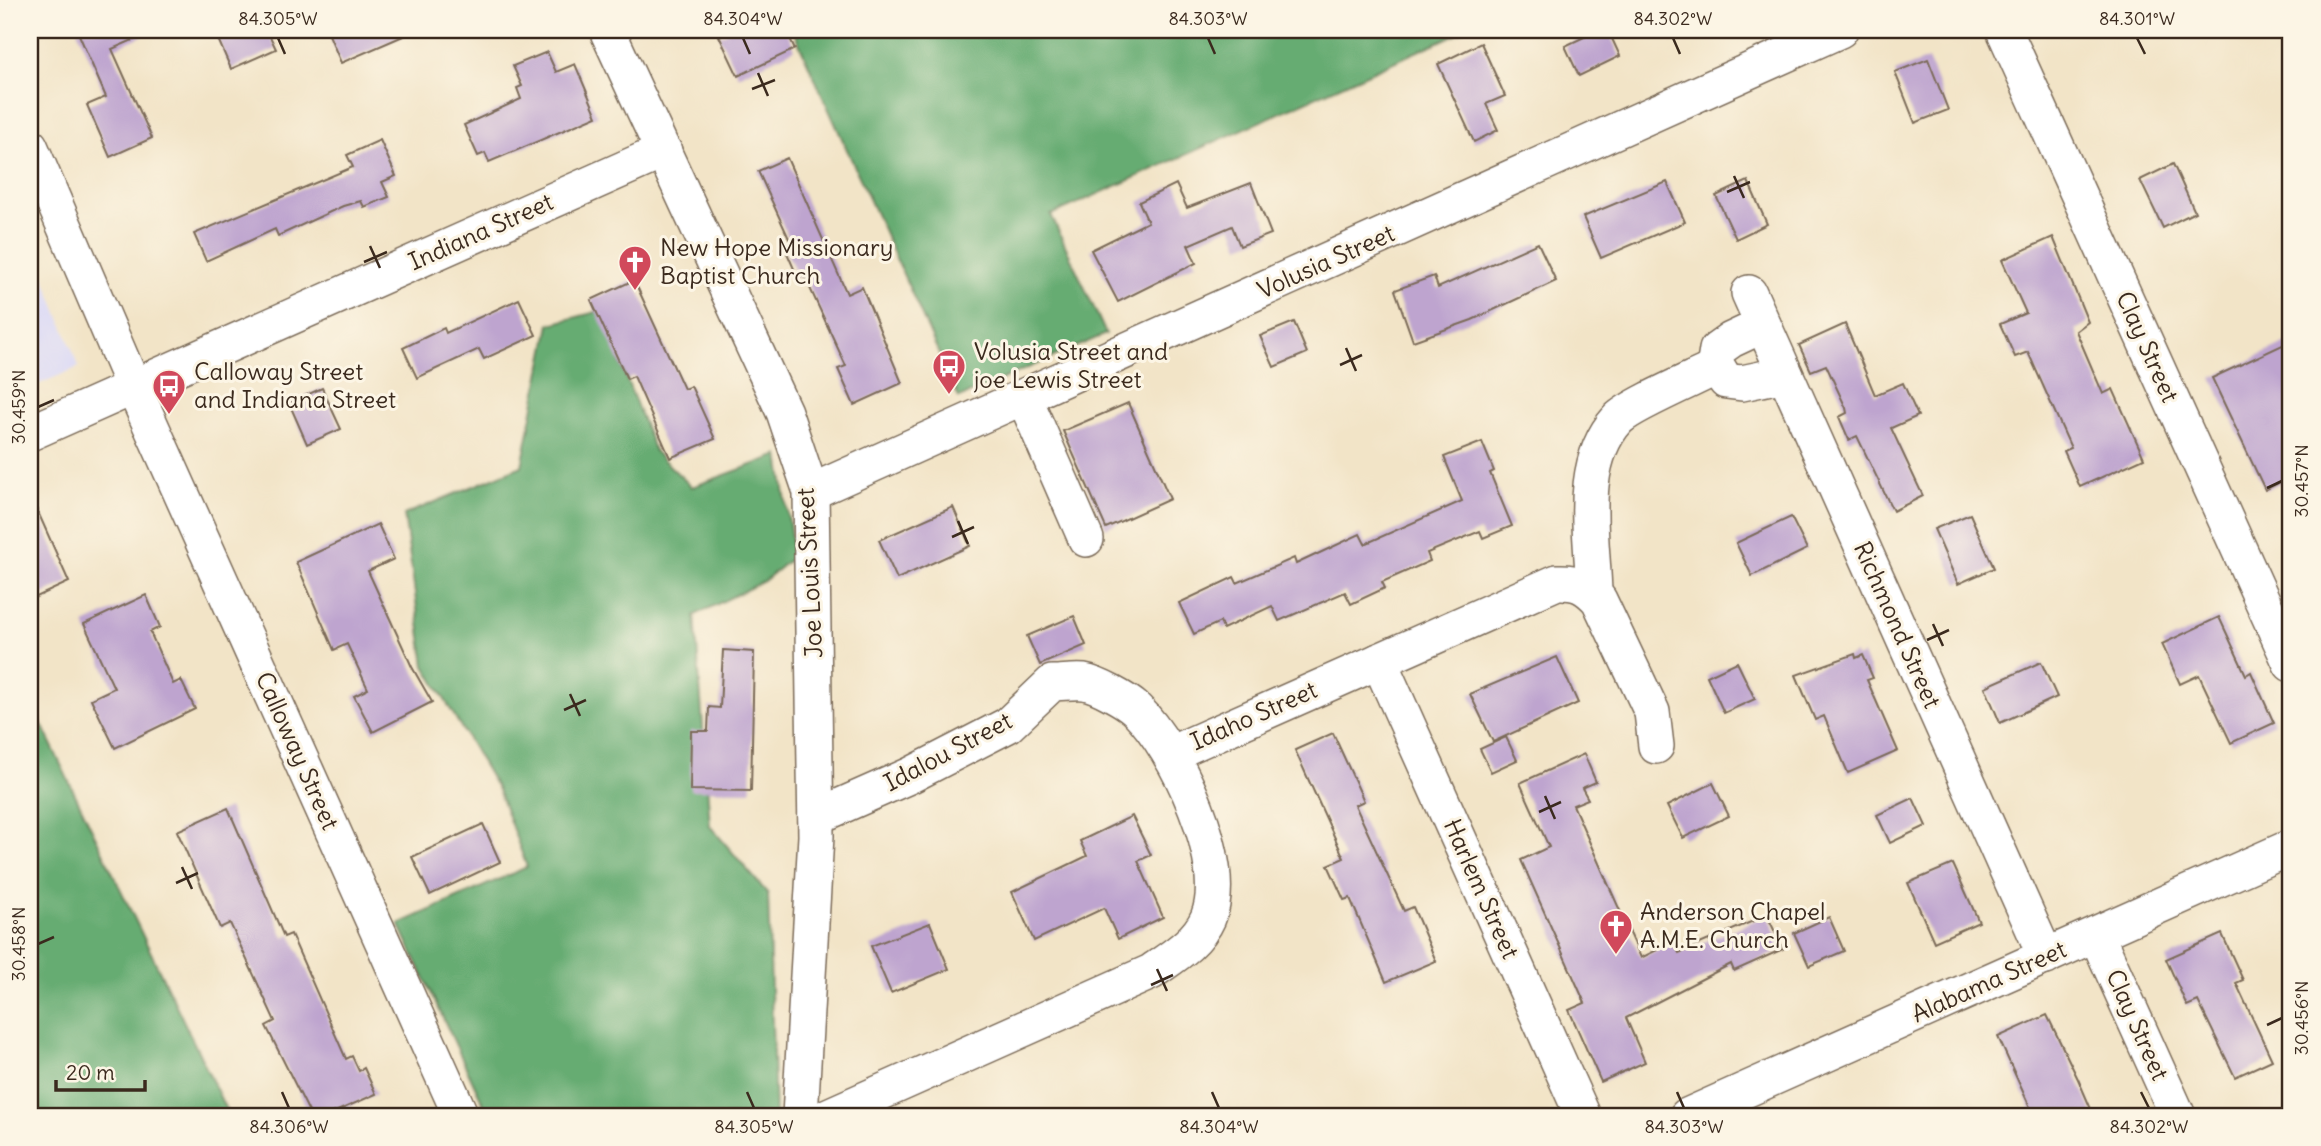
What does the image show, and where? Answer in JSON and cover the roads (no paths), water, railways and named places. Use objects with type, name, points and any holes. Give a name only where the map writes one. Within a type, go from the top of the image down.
[{"type":"street","name":"Joe Louis Street","points":[[607,30],[784,412],[811,492],[816,817],[800,1116]]},
{"type":"street","name":"Volusia Street","points":[[811,492],[1840,30]]},
{"type":"street","name":"Clay Street","points":[[2004,30],[2291,664]]},
{"type":"street","name":"Calloway Street","points":[[30,146],[132,386],[461,1116]]},
{"type":"street","name":"Indiana Street","points":[[33,422],[132,386],[664,151]]},
{"type":"street","name":"Richmond Street","points":[[1749,293],[2046,957]]},
{"type":"street","points":[[1763,325],[1717,350],[1717,367],[1726,381],[1742,383],[1785,374]]},
{"type":"street","points":[[1656,746],[1652,712],[1591,591],[1589,494],[1599,446],[1620,418],[1717,367]]},
{"type":"street","points":[[1024,397],[1086,539]]},
{"type":"street","name":"Idaho Street","points":[[828,1116],[1150,972],[1182,950],[1208,916],[1214,896],[1209,849],[1170,754],[1557,582],[1573,582],[1591,591]]},
{"type":"street","name":"Harlem Street","points":[[1379,661],[1583,1116]]},
{"type":"street","name":"Idalou Street","points":[[816,817],[911,775],[1008,725],[1052,683],[1087,682],[1135,708],[1170,754]]},
{"type":"street","name":"Alabama Street","points":[[1687,1116],[1735,1107],[2046,957],[2291,847]]},
{"type":"street","name":"Clay Street","points":[[2096,934],[2178,1116]]},
{"type":"place","name":"New Hope Missionary Baptist Church","points":[[635,292]]},
{"type":"place","name":"Volusia Street and joe Lewis Street","points":[[949,396]]},
{"type":"place","name":"Calloway Street and Indiana Street","points":[[169,416]]},
{"type":"place","name":"Anderson Chapel A.M.E. Church","points":[[1616,956]]}]
